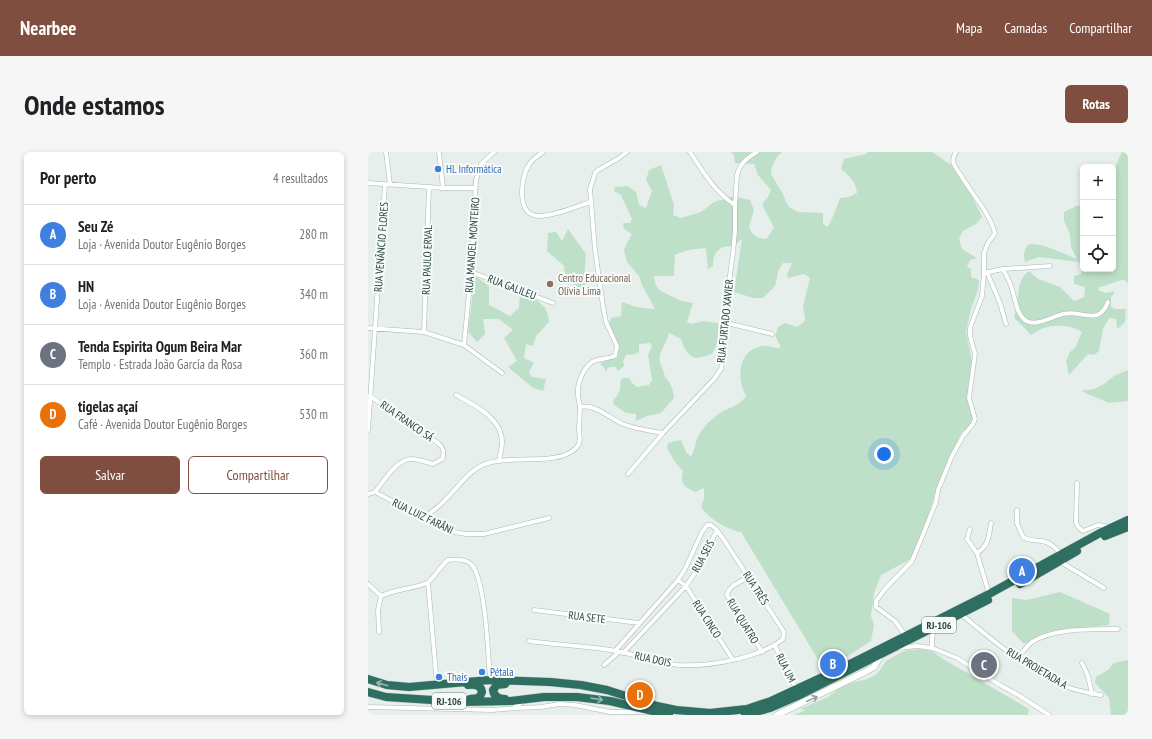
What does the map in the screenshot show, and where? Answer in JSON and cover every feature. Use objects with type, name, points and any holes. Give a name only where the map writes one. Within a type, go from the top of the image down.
[{"type":"highway","name":"RJ-106","points":[[745,715],[782,704],[881,655],[961,614],[1112,527],[1128,520]]},
{"type":"highway","name":"RJ-106","points":[[368,679],[387,685],[400,687],[490,680],[550,682],[602,689],[667,709],[700,713],[747,709],[797,690],[1102,537],[1128,527]]},
{"type":"highway","points":[[577,697],[566,694],[505,699],[497,698],[493,690],[497,685],[509,683],[589,690],[602,689]]},
{"type":"highway","points":[[400,687],[406,690],[422,690],[473,684],[480,687],[482,692],[479,698],[473,699],[406,696],[400,698]]},
{"type":"highway","name":"RJ-106","points":[[368,692],[386,697],[514,705],[525,700],[544,697],[577,697],[610,701],[669,715]]},
{"type":"main road","points":[[777,715],[868,672],[874,667],[881,655]]},
{"type":"street","name":"RUA VENÂNCIO FLORES","points":[[368,430],[388,184],[386,152]]},
{"type":"street","points":[[439,152],[443,188]]},
{"type":"street","name":"RUA MANOEL MONTEIRO","points":[[464,345],[471,272],[476,180],[481,164],[494,152]]},
{"type":"street","points":[[543,152],[529,165],[524,180],[522,195],[525,209],[528,213],[534,216],[547,216],[590,202]]},
{"type":"street","points":[[424,518],[445,501],[474,471],[487,463],[555,458],[573,451],[578,446],[580,407],[578,386],[583,373],[594,361],[608,359],[615,356],[617,349],[604,313],[595,250],[590,189],[594,173],[627,152]]},
{"type":"street","points":[[690,152],[704,174],[717,190],[727,200],[735,205]]},
{"type":"street","name":"RUA FURTADO XAVIER","points":[[628,474],[663,433],[718,374],[722,363],[727,323],[729,282],[734,246],[736,187],[739,168],[743,162],[757,152]]},
{"type":"street","points":[[904,635],[895,621],[876,607],[876,601],[912,560],[936,502],[938,490],[952,456],[963,436],[973,424],[975,419],[969,398],[975,354],[970,336],[970,328],[982,296],[986,273],[984,253],[994,233],[992,224],[987,214],[956,168],[953,160],[956,152]]},
{"type":"street","points":[[368,183],[443,188],[476,188]]},
{"type":"street","name":"RUA PAULO ERVAL","points":[[424,332],[429,187]]},
{"type":"street","points":[[986,273],[1003,269],[1050,266]]},
{"type":"street","points":[[1003,269],[1011,287],[1019,312],[1023,319],[1027,322],[1034,323],[1072,312],[1096,316],[1101,314],[1108,302]]},
{"type":"street","name":"RUA GALILEU","points":[[471,272],[552,303]]},
{"type":"street","points":[[986,273],[1000,303],[1006,324]]},
{"type":"street","points":[[727,323],[772,334]]},
{"type":"street","points":[[368,328],[424,332],[464,345],[502,372]]},
{"type":"street","points":[[456,395],[485,412],[497,424],[500,430],[502,442],[499,461]]},
{"type":"street","name":"RUA FRANCO SÁ","points":[[370,396],[442,446],[444,453],[442,459],[433,464],[413,459],[405,460],[393,470],[375,492]]},
{"type":"street","points":[[580,407],[591,407],[623,424],[663,433]]},
{"type":"street","points":[[1077,483],[1076,522],[1078,527],[1083,531],[1098,525],[1112,527]]},
{"type":"street","points":[[368,494],[375,492]]},
{"type":"street","name":"RUA LUIZ FARÂNI","points":[[375,492],[442,527],[454,532],[474,535],[549,518]]},
{"type":"street","points":[[1017,510],[1017,523],[1023,537],[1030,540],[1050,543],[1060,558],[1104,588]]},
{"type":"street","points":[[977,553],[984,548],[987,543],[991,523]]},
{"type":"street","name":"RUA SEIS","points":[[604,665],[619,652],[686,586],[697,570],[717,530],[711,525],[707,525],[705,527],[678,580],[639,623],[619,652]]},
{"type":"street","points":[[970,529],[967,539],[977,553],[989,594]]},
{"type":"street","name":"RUA TRÊS","points":[[717,530],[784,632],[783,639],[775,646]]},
{"type":"street","points":[[381,596],[428,583],[448,560],[467,562],[473,567],[478,581],[484,610],[490,680]]},
{"type":"street","name":"RUA QUATRO","points":[[749,577],[731,588],[728,595],[762,652]]},
{"type":"street","name":"RUA CINCO","points":[[678,580],[686,586],[733,660]]},
{"type":"street","points":[[428,583],[436,685]]},
{"type":"street","points":[[368,584],[381,596]]},
{"type":"street","points":[[379,632],[378,610],[381,596]]},
{"type":"street","name":"RUA SETE","points":[[534,610],[639,623]]},
{"type":"street","name":"RUA PROJETADA A","points":[[961,614],[1017,658],[1066,687],[1101,695]]},
{"type":"street","points":[[932,648],[933,632],[937,626]]},
{"type":"street","points":[[1017,658],[1032,642],[1049,636],[1081,629],[1118,629]]},
{"type":"street","name":"RUA DOIS","points":[[528,641],[619,652],[678,665],[692,665],[733,660],[762,652],[775,646]]},
{"type":"street","name":"RUA UM","points":[[775,646],[797,690]]},
{"type":"street","points":[[894,648],[917,646],[932,648],[963,662],[1049,715]]},
{"type":"street","points":[[1082,663],[1089,680],[1092,694]]},
{"type":"street","points":[[368,707],[501,710],[514,705],[541,707],[559,704],[575,705],[616,712],[654,712]]},
{"type":"street","points":[[501,710],[501,715]]},
{"type":"green space","points":[[731,152],[782,152],[776,158],[771,174],[789,207],[798,212],[823,213],[823,224],[828,227],[840,198],[849,197],[857,193],[852,180],[841,169],[844,159],[866,154],[868,152],[932,152],[951,165],[971,194],[982,217],[976,224],[963,231],[959,239],[962,249],[977,258],[970,260],[967,266],[971,269],[971,277],[979,280],[978,290],[971,309],[966,331],[973,366],[968,387],[969,407],[974,415],[970,426],[961,433],[944,470],[936,490],[926,524],[913,554],[909,560],[881,575],[874,593],[871,616],[874,625],[871,641],[825,671],[741,532],[718,523],[707,515],[701,506],[704,499],[704,488],[695,492],[683,484],[683,471],[675,462],[667,448],[668,443],[681,440],[686,452],[691,457],[698,436],[707,424],[723,411],[735,406],[746,396],[740,373],[744,358],[755,348],[763,346],[777,348],[781,347],[775,336],[778,327],[785,323],[797,327],[804,322],[803,306],[810,278],[804,274],[788,278],[787,274],[792,263],[783,263],[779,269],[775,286],[763,298],[753,298],[734,292],[742,239],[733,246],[723,247],[716,252],[713,260],[713,266],[708,269],[706,248],[679,253],[675,255],[674,276],[654,276],[656,284],[659,289],[677,299],[693,303],[687,322],[692,324],[703,321],[718,323],[718,339],[712,354],[698,358],[693,357],[686,351],[681,339],[669,333],[661,351],[660,362],[665,377],[671,386],[674,398],[661,413],[647,416],[636,421],[636,414],[626,413],[614,405],[613,400],[618,394],[620,389],[620,381],[623,378],[629,378],[637,387],[649,385],[652,380],[648,355],[652,346],[650,343],[639,344],[639,352],[626,355],[623,361],[624,366],[618,371],[616,367],[610,367],[607,369],[607,372],[600,363],[609,360],[616,350],[610,334],[610,322],[611,318],[621,316],[622,302],[636,307],[655,309],[642,285],[639,276],[627,262],[624,250],[632,234],[624,229],[623,223],[630,223],[632,219],[621,195],[614,191],[615,187],[628,186],[636,192],[639,205],[646,208],[652,191],[646,180],[649,170],[661,165],[674,205],[673,215],[681,218],[701,212],[714,202],[734,196],[750,200],[754,210],[749,227],[755,236],[766,239],[774,228],[762,204],[768,197],[771,190],[758,175],[754,164],[735,163],[734,155]]},
{"type":"green space","points":[[1122,152],[1128,152],[1128,284],[1125,280],[1122,280],[1099,287],[1098,290],[1106,293],[1115,291],[1111,298],[1111,307],[1116,309],[1126,309],[1125,322],[1117,328],[1116,319],[1109,318],[1103,329],[1099,351],[1094,355],[1088,354],[1069,375],[1066,361],[1070,352],[1075,348],[1082,332],[1074,328],[1054,326],[1042,329],[1030,335],[1014,317],[1020,284],[1023,277],[1029,271],[1038,279],[1060,287],[1074,301],[1084,297],[1085,287],[1074,284],[1074,276],[1081,274],[1081,272],[1116,272],[1116,166]]},
{"type":"green space","points":[[1080,205],[1080,264],[1079,262],[1039,257],[1025,262],[1024,252],[1029,244],[1048,247],[1077,259],[1071,247],[1070,234],[1064,221],[1064,212]]},
{"type":"green space","points":[[568,229],[586,254],[584,281],[586,284],[582,288],[569,281],[565,274],[564,266],[547,251],[548,233],[556,232],[562,241]]},
{"type":"green space","points":[[475,276],[489,286],[489,305],[510,316],[519,308],[520,293],[536,300],[544,306],[549,322],[536,336],[533,346],[526,344],[524,358],[534,363],[529,372],[532,377],[546,379],[543,391],[533,388],[508,367],[517,361],[504,338],[513,330],[499,319],[483,319],[485,334],[477,342],[468,332]]},
{"type":"green space","points":[[1128,370],[1128,401],[1109,403],[1081,391],[1094,389],[1104,384],[1114,376]]},
{"type":"green space","points":[[1060,592],[1110,614],[1109,625],[1052,631],[1024,644],[1012,631],[1012,598],[1026,600]]},
{"type":"green space","points":[[920,649],[932,651],[943,659],[1029,709],[1028,715],[794,715],[806,710],[800,709],[828,697],[843,685],[867,679],[877,674],[886,661],[902,652]]},
{"type":"green space","points":[[1128,660],[1128,715],[1111,715],[1109,698],[1095,683],[1096,677],[1108,670],[1114,663]]},
{"type":"place","name":"HL Informática","points":[[438,169]]},
{"type":"place","name":"Centro Educacional Olívia Lima","points":[[550,284]]},
{"type":"place","name":"Seu Zé","points":[[1022,571]]},
{"type":"place","name":"HN","points":[[833,664]]},
{"type":"place","name":"Tenda Espirita Ogum Beira Mar","points":[[984,665]]},
{"type":"place","name":"Pétala","points":[[482,672]]},
{"type":"place","name":"Thais","points":[[439,677]]},
{"type":"place","name":"tigelas açaí","points":[[640,695]]}]
